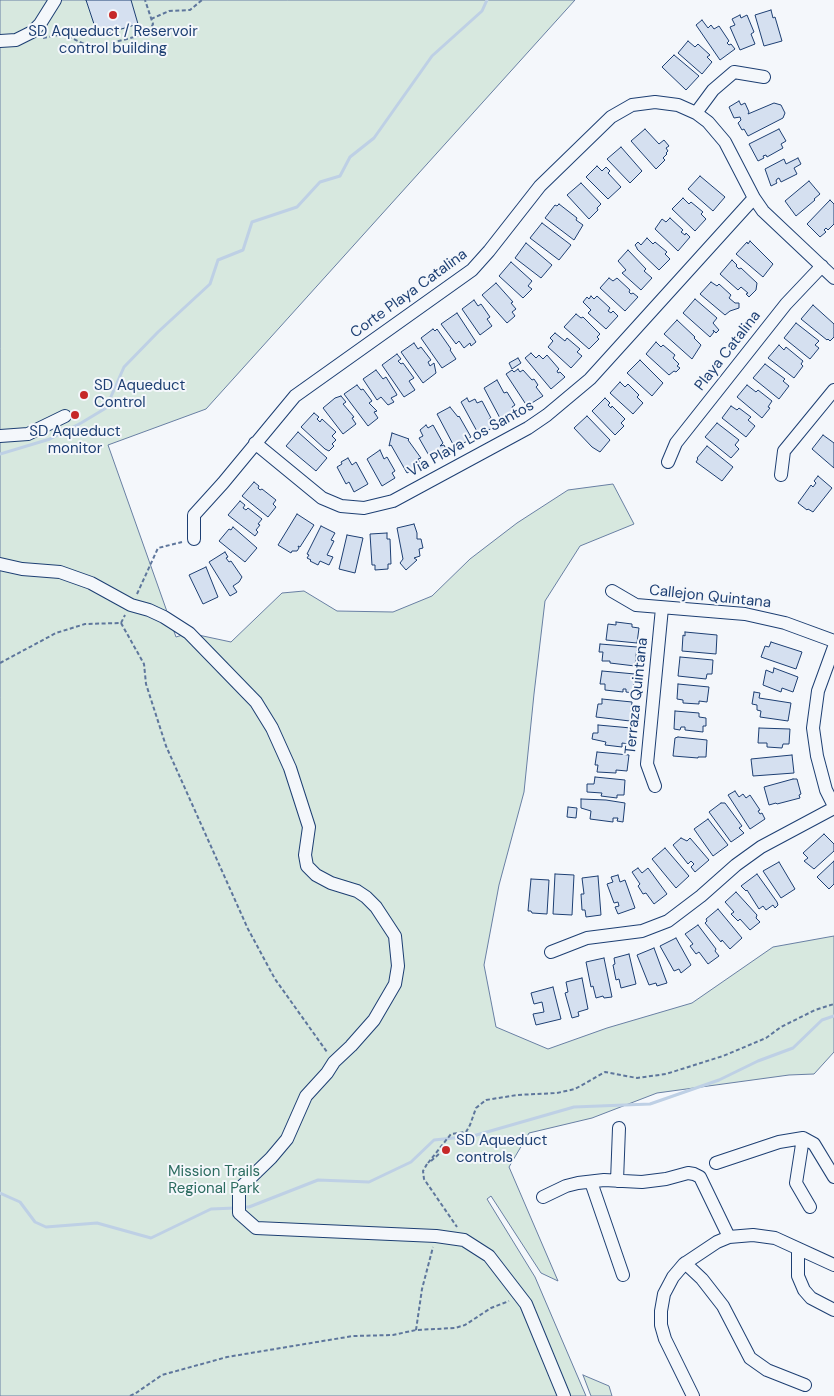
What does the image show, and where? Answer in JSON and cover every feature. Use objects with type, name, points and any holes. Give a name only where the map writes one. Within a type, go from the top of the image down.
[{"type":"street","points":[[0,41],[16,40],[32,32],[40,24],[55,0]]},
{"type":"street","points":[[764,76],[734,72],[713,90],[696,113],[708,122],[725,142],[754,198],[763,211],[834,278]]},
{"type":"street","name":"Corte Playa Catalina","points":[[194,539],[194,514],[224,483],[295,396],[472,270],[540,186],[611,117],[632,105],[655,102],[678,105],[696,113]]},
{"type":"street","name":"Via Playa Los Santos","points":[[255,443],[322,498],[341,506],[364,508],[393,501],[528,428],[590,379],[754,198]]},
{"type":"street","name":"Playa Catalina","points":[[668,462],[676,443],[786,304],[822,266]]},
{"type":"street","points":[[781,475],[784,450],[834,390]]},
{"type":"street","points":[[0,436],[28,434],[65,416]]},
{"type":"street","points":[[0,564],[22,569],[60,572],[91,584],[131,605],[164,617],[189,633],[256,702],[272,728],[290,768],[309,827],[305,855],[308,866],[316,875],[331,883],[362,894],[376,907],[395,936],[398,966],[395,984],[374,1020],[334,1062],[306,1096],[287,1140],[238,1189],[238,1213],[256,1228],[436,1236],[464,1240],[489,1256],[526,1304],[564,1396]]},
{"type":"street","name":"Callejon Quintana","points":[[612,591],[636,605],[744,614],[785,623],[834,641]]},
{"type":"street","name":"Terraza Quintana","points":[[655,786],[647,764],[662,608]]},
{"type":"street","points":[[551,952],[588,938],[642,932],[668,921],[761,847],[834,807],[826,790],[819,765],[813,728],[818,691],[834,647]]},
{"type":"street","points":[[617,1181],[619,1128]]},
{"type":"street","points":[[803,1138],[796,1183],[810,1207]]},
{"type":"street","points":[[716,1163],[780,1142],[803,1138],[814,1144],[834,1177]]},
{"type":"street","points":[[543,1197],[566,1186],[591,1182],[642,1182],[666,1179],[688,1173],[700,1176],[729,1237]]},
{"type":"street","points":[[591,1182],[623,1276]]},
{"type":"street","points":[[694,1396],[665,1339],[661,1311],[664,1294],[673,1277],[685,1263],[717,1242],[729,1237],[753,1235],[775,1238],[834,1265]]},
{"type":"street","points":[[798,1249],[798,1276],[804,1290],[811,1298],[834,1310]]},
{"type":"street","points":[[685,1263],[723,1306],[750,1358],[767,1370],[805,1385]]},
{"type":"path","points":[[42,38],[63,34],[82,43],[100,46],[150,32],[152,24],[145,0]]},
{"type":"path","points":[[151,19],[169,11],[190,10],[202,0]]},
{"type":"path","points":[[121,624],[142,587],[158,548],[194,539]]},
{"type":"path","points":[[0,663],[56,633],[85,624],[121,624]]},
{"type":"path","points":[[121,624],[144,664],[146,684],[166,746],[248,929],[275,979],[334,1062]]},
{"type":"path","points":[[464,1240],[457,1227],[429,1189],[424,1179],[423,1171],[451,1134],[466,1132],[476,1108],[486,1100],[517,1095],[557,1093],[575,1089],[605,1072],[637,1078],[666,1074],[722,1056],[766,1038],[781,1027],[807,1014],[834,1004]]},
{"type":"path","points":[[428,1163],[440,1153]]},
{"type":"path","points":[[416,1330],[422,1289],[436,1236]]},
{"type":"path","points":[[130,1396],[162,1376],[227,1357],[353,1336],[393,1335],[416,1330],[454,1328],[465,1325],[491,1308],[509,1301],[526,1304]]},
{"type":"green space","name":"Mission Trails Regional Park","points":[[0,0],[575,0],[206,409],[108,445],[176,637],[189,633],[231,642],[282,593],[304,591],[337,611],[393,612],[432,596],[470,559],[517,523],[568,490],[613,484],[634,524],[580,546],[545,601],[524,792],[499,885],[484,965],[496,1027],[548,1049],[607,1028],[692,1003],[773,947],[834,936],[834,1052],[814,1074],[789,1075],[657,1093],[592,1118],[529,1133],[509,1167],[558,1281],[541,1273],[491,1196],[487,1199],[535,1277],[586,1396],[0,1396]]},
{"type":"green space","points":[[583,1375],[609,1386],[612,1396],[591,1396]]},
{"type":"building","name":"SD Aqueduct / Reservoir control building","points":[[86,0],[131,0],[138,24],[98,36]]},
{"type":"building","points":[[771,10],[782,41],[764,46],[755,15]]},
{"type":"building","points":[[740,15],[741,18],[747,15],[754,32],[751,34],[755,44],[740,50],[730,27],[735,25],[732,19]]},
{"type":"building","points":[[702,20],[708,28],[711,25],[714,29],[719,26],[729,41],[727,43],[731,44],[735,49],[720,60],[696,25]]},
{"type":"building","points":[[688,41],[695,47],[698,44],[710,55],[707,57],[712,62],[702,74],[678,53]]},
{"type":"building","points":[[674,55],[699,76],[686,90],[662,67]]},
{"type":"building","points":[[739,101],[741,105],[745,103],[748,114],[774,103],[781,105],[785,113],[783,118],[748,136],[738,123],[741,120],[740,117],[734,118],[729,107]]},
{"type":"building","points":[[645,129],[659,144],[664,140],[669,146],[666,148],[667,154],[663,158],[665,160],[656,169],[631,141]]},
{"type":"building","points":[[779,129],[786,141],[781,144],[783,148],[767,157],[766,155],[763,156],[764,158],[758,161],[749,144]]},
{"type":"building","points":[[621,147],[642,171],[630,183],[607,159]]},
{"type":"building","points":[[798,158],[801,164],[794,168],[797,174],[781,182],[779,178],[776,181],[777,183],[771,186],[765,169],[784,159],[786,164]]},
{"type":"building","points":[[597,166],[602,171],[606,167],[610,171],[608,173],[621,187],[608,199],[586,177]]},
{"type":"building","points":[[700,176],[725,197],[713,211],[688,189]]},
{"type":"building","points":[[809,181],[820,194],[796,216],[785,201]]},
{"type":"building","points":[[581,183],[601,204],[589,219],[567,195]]},
{"type":"building","points":[[683,198],[703,212],[701,214],[706,219],[695,231],[672,209]]},
{"type":"building","points":[[830,200],[834,204],[834,224],[828,230],[826,228],[824,230],[826,232],[820,237],[807,224]]},
{"type":"building","points":[[559,204],[583,225],[574,240],[545,218],[555,205]]},
{"type":"building","points":[[670,218],[683,230],[681,232],[685,235],[686,233],[690,237],[678,251],[655,229],[662,219],[666,222]]},
{"type":"building","points":[[542,223],[571,245],[559,260],[530,238]]},
{"type":"building","points":[[647,238],[667,252],[665,254],[670,259],[659,270],[635,245],[638,242],[641,245]]},
{"type":"building","points":[[750,241],[773,264],[763,277],[736,254]]},
{"type":"building","points":[[526,243],[552,265],[541,278],[515,258]]},
{"type":"building","points":[[628,250],[646,269],[644,271],[652,278],[641,290],[622,273],[626,270],[618,261]]},
{"type":"building","points":[[732,260],[739,269],[741,268],[757,283],[756,290],[749,297],[746,294],[748,293],[741,287],[738,290],[720,274]]},
{"type":"building","points":[[511,262],[532,281],[528,286],[532,289],[523,298],[499,276]]},
{"type":"building","points":[[609,278],[613,281],[617,278],[630,290],[631,294],[633,293],[638,297],[625,311],[600,288]]},
{"type":"building","points":[[711,282],[717,286],[719,284],[731,295],[729,298],[735,303],[739,303],[739,308],[725,315],[700,294]]},
{"type":"building","points":[[496,283],[513,302],[511,303],[516,309],[512,312],[515,316],[507,323],[482,295]]},
{"type":"building","points":[[591,296],[594,299],[597,296],[610,308],[608,311],[611,313],[613,311],[618,316],[606,329],[588,313],[591,310],[583,302],[587,297],[589,299]]},
{"type":"building","points":[[695,299],[717,318],[713,323],[719,330],[716,333],[713,330],[714,332],[710,337],[683,313]]},
{"type":"building","points":[[474,300],[478,306],[481,304],[490,317],[487,319],[492,326],[480,335],[462,309]]},
{"type":"building","points":[[813,305],[834,324],[834,337],[830,341],[801,319]]},
{"type":"building","points":[[457,313],[476,342],[471,346],[470,343],[464,348],[459,341],[456,344],[441,324]]},
{"type":"building","points":[[576,314],[581,318],[583,317],[600,334],[597,337],[599,339],[589,349],[564,327]]},
{"type":"building","points":[[677,320],[701,345],[692,359],[664,334]]},
{"type":"building","points":[[796,323],[819,341],[815,345],[819,348],[810,359],[784,338]]},
{"type":"building","points":[[433,329],[435,331],[437,329],[456,359],[442,368],[421,338]]},
{"type":"building","points":[[555,333],[565,341],[567,338],[580,349],[577,352],[582,356],[571,368],[548,347],[553,341],[550,338]]},
{"type":"building","points":[[656,342],[675,355],[673,358],[680,368],[676,372],[674,371],[669,375],[646,354]]},
{"type":"building","points":[[414,343],[418,349],[421,347],[431,360],[428,362],[430,366],[434,363],[436,373],[423,383],[401,352]]},
{"type":"building","points":[[779,345],[784,350],[786,347],[803,361],[801,364],[803,366],[794,378],[768,358]]},
{"type":"building","points":[[531,353],[536,358],[539,355],[543,359],[547,355],[559,369],[558,373],[560,372],[565,377],[551,389],[525,358]]},
{"type":"building","points":[[397,354],[401,359],[398,361],[401,364],[403,363],[414,378],[409,381],[415,390],[404,397],[382,365]]},
{"type":"building","points":[[518,358],[521,363],[512,369],[509,363]]},
{"type":"building","points":[[640,360],[663,383],[652,396],[627,373]]},
{"type":"building","points":[[765,364],[785,379],[783,381],[789,386],[779,399],[753,378]]},
{"type":"building","points":[[518,369],[520,372],[523,370],[532,380],[534,379],[538,385],[536,387],[543,396],[527,406],[506,374]]},
{"type":"building","points":[[376,370],[383,379],[386,377],[397,395],[391,398],[394,402],[388,405],[381,397],[377,400],[363,379]]},
{"type":"building","points":[[497,380],[504,393],[507,392],[515,405],[512,407],[515,413],[501,420],[484,388]]},
{"type":"building","points":[[620,382],[625,387],[628,384],[639,395],[637,397],[643,403],[633,414],[610,393]]},
{"type":"building","points":[[357,385],[361,390],[363,389],[372,401],[369,403],[377,411],[374,412],[378,418],[368,426],[344,394]]},
{"type":"building","points":[[747,385],[756,392],[758,390],[772,401],[768,407],[770,408],[762,418],[737,397]]},
{"type":"building","points":[[341,396],[346,402],[343,404],[354,417],[352,418],[356,424],[343,434],[323,408],[335,398]]},
{"type":"building","points":[[467,398],[469,402],[475,399],[477,403],[482,401],[491,418],[489,419],[496,426],[479,435],[461,402]]},
{"type":"building","points":[[605,398],[610,403],[608,405],[611,408],[612,406],[625,419],[621,423],[624,426],[615,435],[592,411]]},
{"type":"building","points":[[731,406],[737,410],[739,408],[751,417],[748,420],[755,426],[746,437],[722,418]]},
{"type":"building","points":[[450,407],[459,416],[471,437],[455,448],[437,414]]},
{"type":"building","points":[[314,413],[319,417],[317,419],[320,422],[322,419],[336,432],[332,436],[336,440],[332,444],[334,446],[329,451],[301,427]]},
{"type":"building","points":[[587,416],[610,440],[600,452],[592,447],[574,428]]},
{"type":"building","points":[[717,423],[739,440],[735,445],[739,449],[731,458],[705,437]]},
{"type":"building","points":[[426,425],[428,428],[433,425],[443,443],[440,446],[444,445],[447,451],[431,459],[419,438],[423,436],[420,430]]},
{"type":"building","points":[[298,432],[327,458],[316,471],[286,446]]},
{"type":"building","points":[[392,433],[409,439],[421,458],[418,459],[421,465],[407,473],[391,445],[389,446]]},
{"type":"building","points":[[823,435],[834,443],[834,468],[812,449]]},
{"type":"building","points":[[707,446],[733,467],[722,481],[696,462]]},
{"type":"building","points":[[380,450],[384,459],[387,457],[395,471],[392,473],[395,478],[382,486],[367,459]]},
{"type":"building","points":[[348,458],[352,465],[356,462],[368,484],[354,492],[349,482],[346,484],[337,467]]},
{"type":"building","points":[[818,476],[832,488],[813,512],[798,503],[811,485],[813,487],[816,483],[814,481]]},
{"type":"building","points":[[254,482],[259,486],[260,490],[262,489],[276,500],[273,504],[276,507],[268,517],[242,496]]},
{"type":"building","points":[[240,501],[245,505],[243,508],[246,510],[248,508],[262,519],[258,524],[260,525],[256,530],[258,532],[255,536],[228,515]]},
{"type":"building","points":[[297,514],[314,525],[300,547],[298,546],[297,551],[292,551],[291,553],[278,545]]},
{"type":"building","points":[[414,524],[417,539],[421,539],[423,548],[419,549],[420,556],[414,558],[417,560],[406,570],[400,563],[403,559],[397,528]]},
{"type":"building","points":[[321,526],[335,533],[331,540],[334,541],[327,555],[333,557],[329,565],[320,561],[318,565],[307,558],[309,555],[307,554]]},
{"type":"building","points":[[233,527],[257,548],[245,562],[219,541]]},
{"type":"building","points":[[387,533],[387,539],[390,539],[391,564],[388,564],[388,569],[375,570],[375,565],[372,565],[370,534]]},
{"type":"building","points":[[347,535],[363,538],[355,573],[339,569]]},
{"type":"building","points":[[225,552],[228,557],[226,558],[229,562],[231,561],[242,577],[233,586],[237,592],[230,596],[209,562]]},
{"type":"building","points":[[206,567],[218,597],[203,604],[189,575]]},
{"type":"building","points":[[616,622],[632,624],[632,627],[639,628],[637,643],[606,640],[608,624],[616,625]]},
{"type":"building","points":[[685,632],[717,635],[716,654],[682,651],[683,635],[685,636]]},
{"type":"building","points":[[771,642],[802,652],[796,669],[761,657],[765,646],[769,647]]},
{"type":"building","points":[[600,644],[637,647],[635,666],[602,661],[603,652],[599,652]]},
{"type":"building","points":[[680,657],[713,660],[712,674],[707,674],[706,679],[678,676]]},
{"type":"building","points":[[774,668],[798,677],[793,692],[782,688],[781,692],[763,685],[766,670],[773,673]]},
{"type":"building","points":[[602,671],[635,674],[633,693],[626,692],[626,689],[623,689],[623,692],[605,690],[605,684],[600,684]]},
{"type":"building","points":[[678,684],[709,687],[707,702],[699,701],[699,704],[683,703],[683,700],[677,699]]},
{"type":"building","points":[[754,692],[760,693],[759,698],[791,703],[788,721],[760,717],[761,711],[757,710],[757,705],[752,704]]},
{"type":"building","points":[[602,699],[632,702],[630,721],[596,717],[598,704],[602,704]]},
{"type":"building","points":[[675,711],[699,713],[699,717],[706,718],[706,726],[703,726],[703,732],[685,730],[685,727],[681,727],[680,730],[674,729]]},
{"type":"building","points":[[598,725],[631,728],[629,744],[622,743],[622,747],[605,745],[606,742],[592,739],[593,733],[598,733]]},
{"type":"building","points":[[759,728],[790,729],[789,744],[783,744],[782,748],[767,747],[767,743],[758,743]]},
{"type":"building","points":[[675,738],[707,740],[706,757],[673,756]]},
{"type":"building","points":[[597,752],[629,755],[627,771],[616,770],[616,773],[597,772],[598,765],[595,765]]},
{"type":"building","points":[[792,755],[794,773],[753,776],[751,759]]},
{"type":"building","points":[[595,777],[625,780],[624,795],[617,795],[617,798],[601,796],[602,793],[587,792],[587,784],[594,784]]},
{"type":"building","points":[[797,779],[801,794],[799,795],[800,798],[769,805],[764,787]]},
{"type":"building","points":[[735,791],[739,797],[743,794],[746,798],[750,795],[760,810],[758,811],[760,814],[762,813],[765,819],[750,829],[728,795]]},
{"type":"building","points":[[581,799],[625,803],[623,822],[617,821],[618,818],[613,818],[613,822],[590,819],[591,811],[581,808]]},
{"type":"building","points":[[721,803],[725,803],[742,826],[739,828],[744,833],[731,842],[709,812]]},
{"type":"building","points":[[568,807],[577,808],[576,818],[567,817]]},
{"type":"building","points":[[708,819],[728,845],[713,856],[694,829]]},
{"type":"building","points":[[824,834],[834,844],[834,851],[814,869],[804,861],[808,858],[803,853]]},
{"type":"building","points":[[681,838],[687,841],[690,838],[709,860],[695,872],[691,867],[694,864],[691,861],[688,864],[673,845]]},
{"type":"building","points":[[665,848],[689,876],[676,888],[652,859]]},
{"type":"building","points":[[834,861],[834,884],[829,889],[817,877]]},
{"type":"building","points":[[779,862],[795,889],[781,898],[763,871]]},
{"type":"building","points":[[638,868],[642,873],[648,868],[667,894],[654,904],[646,893],[643,894],[638,886],[640,884],[632,872]]},
{"type":"building","points":[[555,874],[574,875],[572,915],[553,914]]},
{"type":"building","points":[[757,874],[777,902],[778,905],[775,908],[773,905],[766,910],[763,906],[759,909],[747,890],[741,886]]},
{"type":"building","points":[[618,875],[620,882],[625,880],[635,908],[618,914],[615,907],[619,906],[618,902],[614,903],[607,884],[613,882],[611,877]]},
{"type":"building","points":[[598,876],[601,915],[586,917],[585,910],[582,910],[581,894],[584,894],[582,878]]},
{"type":"building","points":[[531,879],[549,880],[547,914],[528,911]]},
{"type":"building","points":[[736,892],[757,915],[756,918],[760,922],[750,930],[740,919],[738,921],[731,914],[734,912],[725,902]]},
{"type":"building","points":[[718,909],[742,938],[730,949],[722,940],[721,942],[705,923],[706,919]]},
{"type":"building","points":[[698,925],[719,956],[708,964],[699,952],[696,954],[690,946],[693,944],[685,934]]},
{"type":"building","points":[[676,938],[691,965],[681,973],[679,969],[674,971],[660,946]]},
{"type":"building","points":[[654,948],[667,983],[657,986],[656,983],[649,985],[637,955]]},
{"type":"building","points":[[629,954],[636,984],[621,988],[619,979],[616,980],[613,965],[615,964],[614,958]]},
{"type":"building","points":[[604,958],[612,997],[604,998],[603,996],[596,998],[593,986],[591,987],[586,962]]},
{"type":"building","points":[[582,978],[588,1009],[578,1012],[579,1016],[572,1018],[565,993],[568,992],[566,982]]},
{"type":"building","points":[[553,987],[561,1019],[536,1025],[533,1014],[544,1012],[542,1002],[534,1004],[531,993]]},
{"type":"waterway","points":[[0,454],[50,439],[106,408],[124,367],[158,332],[210,284],[218,260],[243,250],[252,222],[297,207],[320,182],[340,176],[350,157],[374,138],[432,56],[482,11],[487,0]]},
{"type":"waterway","points":[[242,1207],[249,1207],[318,1180],[369,1182],[411,1162],[434,1140],[473,1136],[574,1107],[650,1104],[719,1080],[758,1061],[793,1048],[822,1020],[834,1016]]},
{"type":"waterway","points":[[0,1193],[20,1202],[35,1222],[46,1227],[97,1223],[151,1238],[211,1209],[235,1208]]},
{"type":"place","name":"SD Aqueduct / Reservoir control building","points":[[113,15]]},
{"type":"place","name":"SD Aqueduct Control","points":[[84,395]]},
{"type":"place","name":"SD Aqueduct monitor","points":[[75,415]]},
{"type":"place","name":"SD Aqueduct controls","points":[[446,1150]]}]
